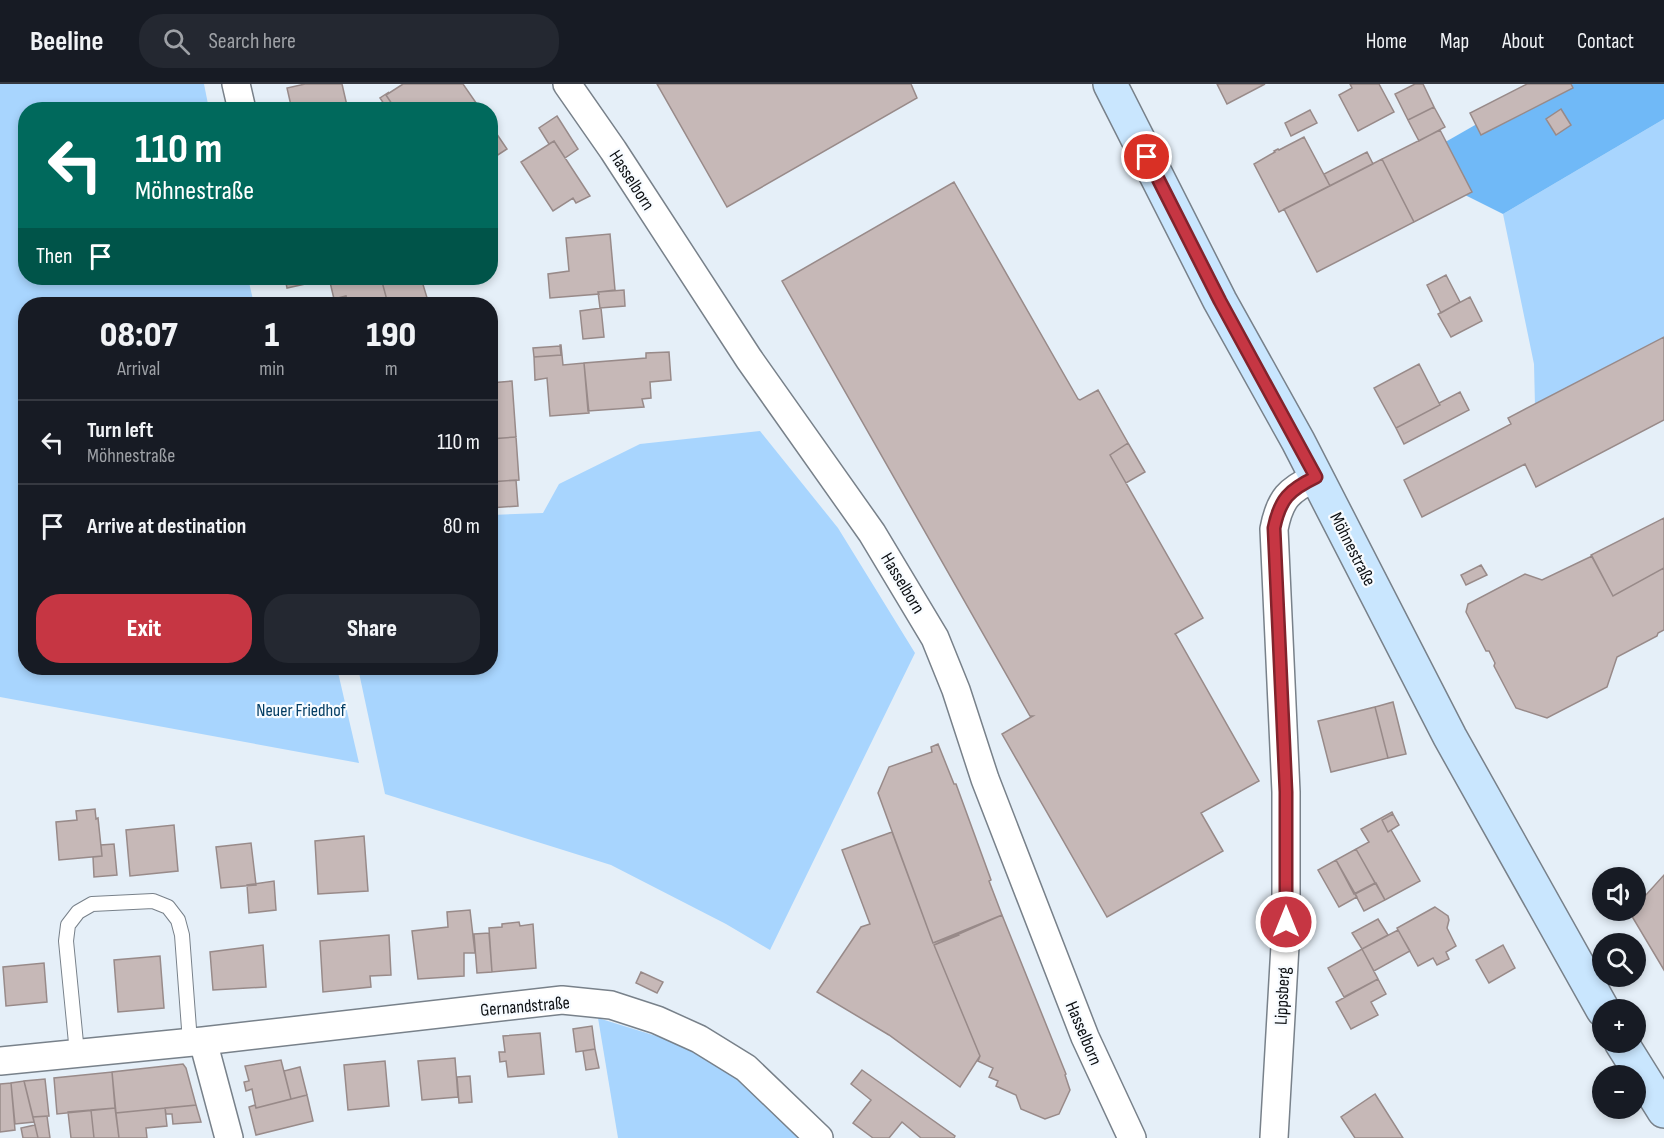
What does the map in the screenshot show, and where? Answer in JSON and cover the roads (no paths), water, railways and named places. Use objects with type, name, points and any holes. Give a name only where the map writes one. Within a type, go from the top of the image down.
[{"type":"street","points":[[236,84],[240,102]]},
{"type":"street","name":"Hasselborn","points":[[567,84],[613,150],[749,360],[872,533],[935,638],[956,690],[985,779],[1081,1027],[1132,1138]]},
{"type":"street","name":"Möhnestraße","points":[[1110,84],[1220,301],[1316,477],[1450,737],[1597,999]]},
{"type":"street","name":"Lippsberg","points":[[1274,1138],[1286,928],[1286,792],[1274,528],[1281,508],[1294,487],[1316,477]]},
{"type":"street","name":"Gernandstraße","points":[[0,1060],[196,1042],[562,1000],[611,1005],[657,1020],[699,1040],[746,1068],[819,1138]]},
{"type":"street","points":[[196,1042],[229,1138]]},
{"type":"street","points":[[1628,1053],[1664,1111]]},
{"type":"lane","points":[[77,1053],[66,941],[68,925],[78,912],[92,904],[153,902],[168,907],[178,920],[196,1042]]},
{"type":"park label","name":"Neuer Friedhof","points":[[301,710]]}]
